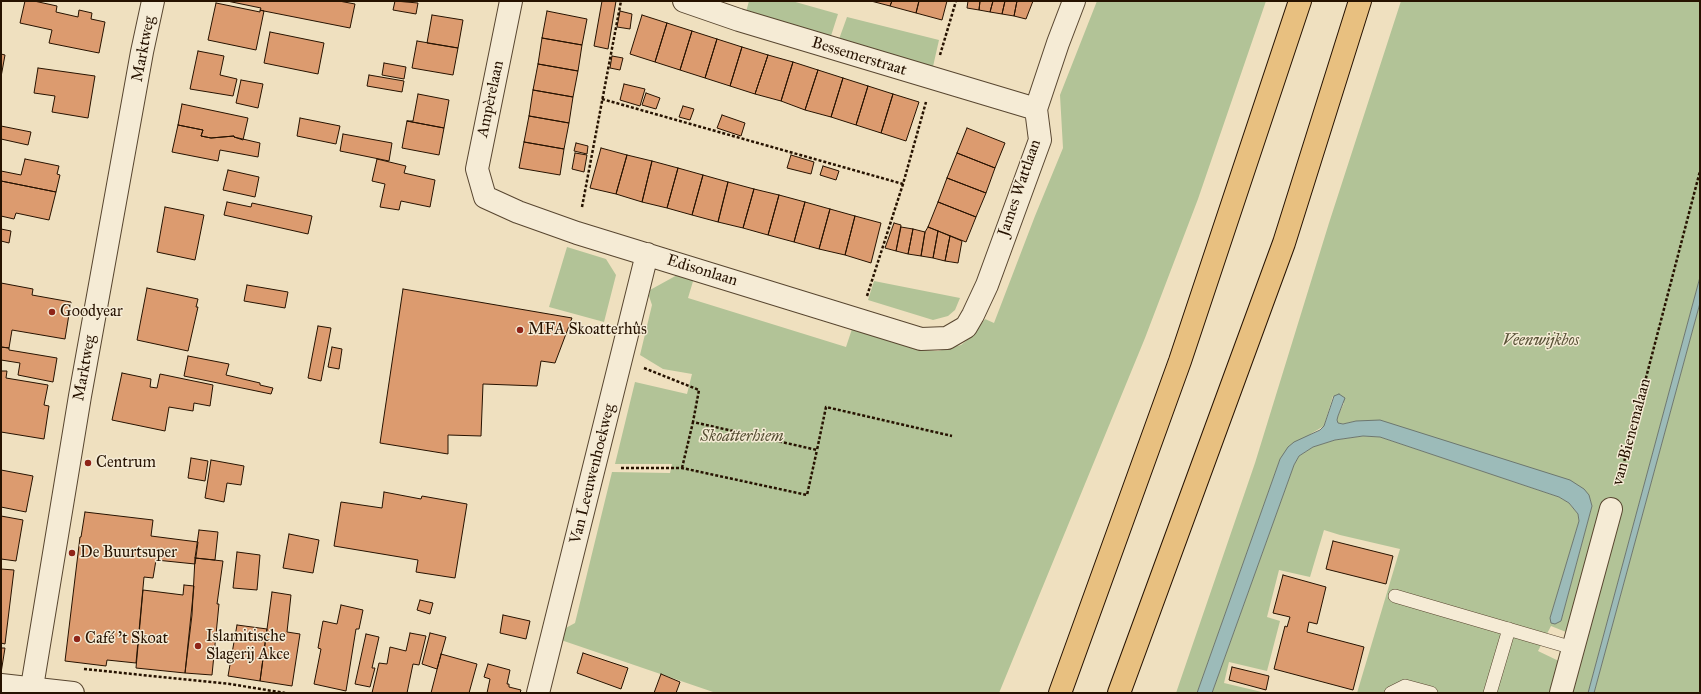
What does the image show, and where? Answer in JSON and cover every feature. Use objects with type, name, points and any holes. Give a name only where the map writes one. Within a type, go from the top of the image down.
[{"type":"highway","points":[[1060,693],[1180,361],[1300,1]]},
{"type":"highway","points":[[1119,693],[1284,243],[1360,1]]},
{"type":"street","name":"Marktweg","points":[[31,691],[80,396],[142,52],[153,1]]},
{"type":"street","name":"Ampèrelaan","points":[[485,197],[477,169],[511,1]]},
{"type":"street","name":"Bessemerstraat","points":[[684,1],[739,20],[1036,109]]},
{"type":"street","name":"James Wattlaan","points":[[921,340],[947,338],[966,327],[973,316],[987,285],[1040,140],[1036,109],[1074,1]]},
{"type":"street","name":"Edisonlaan","points":[[485,197],[518,212],[577,233],[860,319],[921,340]]},
{"type":"street","name":"Van Leeuwenhoekweg","points":[[538,693],[647,254]]},
{"type":"street","points":[[1561,693],[1611,509]]},
{"type":"street","points":[[1,686],[31,691],[73,693]]},
{"type":"lane","points":[[1395,596],[1573,648]]},
{"type":"lane","points":[[1490,693],[1509,629]]},
{"type":"lane","points":[[1391,693],[1405,686],[1431,693]]},
{"type":"path","points":[[577,233],[621,1]]},
{"type":"path","points":[[860,319],[903,184],[956,1]]},
{"type":"path","points":[[602,99],[903,184]]},
{"type":"path","name":"van Bienemalaan","points":[[1611,509],[1700,171]]},
{"type":"path","points":[[621,360],[699,390],[682,468]]},
{"type":"path","points":[[594,468],[682,468],[807,495],[826,407],[952,436]]},
{"type":"path","points":[[693,422],[817,450]]},
{"type":"path","points":[[77,668],[230,684],[285,693]]},
{"type":"green space","points":[[749,1],[792,1],[838,14],[830,39],[746,12]]},
{"type":"green space","name":"Skoatterhiem","points":[[1097,1],[1266,1],[1198,199],[1145,338],[999,693],[716,693],[561,640],[564,629],[575,623],[612,472],[670,473],[672,464],[615,464],[635,382],[687,394],[692,374],[663,369],[640,355],[652,305],[649,296],[650,290],[679,274],[694,278],[688,298],[846,347],[852,329],[920,350],[938,351],[961,345],[971,337],[985,319],[994,323],[1063,148],[1060,95]]},
{"type":"green space","name":"Veenwijkbos","points":[[1401,1],[1700,1],[1700,277],[1588,693],[1568,693],[1572,630],[1566,632],[1551,626],[1538,651],[1563,663],[1555,693],[1357,693],[1400,549],[1324,530],[1310,577],[1279,570],[1267,617],[1280,621],[1267,671],[1229,662],[1224,683],[1266,693],[1212,693],[1294,465],[1299,456],[1313,447],[1335,440],[1363,436],[1380,437],[1559,497],[1569,503],[1578,514],[1579,521],[1550,618],[1561,621],[1592,506],[1589,495],[1356,421],[1343,424],[1338,423],[1338,416],[1344,403],[1333,396],[1324,426],[1312,433],[1280,459],[1197,693],[1176,693],[1255,463],[1329,223]]},
{"type":"green space","points":[[847,17],[939,40],[932,71],[838,42]]},
{"type":"green space","points":[[567,247],[606,259],[616,275],[604,322],[549,307]]},
{"type":"green space","points":[[874,281],[960,298],[955,310],[948,316],[933,320],[868,300]]},
{"type":"green space","points":[[1700,303],[1700,693],[1594,693]]},
{"type":"water","points":[[1700,277],[1700,303],[1594,693],[1588,693]]},
{"type":"water","points":[[1339,394],[1345,398],[1338,416],[1338,423],[1343,424],[1356,421],[1380,420],[1570,480],[1584,489],[1589,495],[1592,506],[1561,621],[1555,624],[1551,623],[1550,618],[1579,521],[1578,514],[1569,503],[1559,497],[1380,437],[1363,436],[1335,440],[1313,447],[1299,456],[1294,465],[1212,693],[1197,693],[1280,459],[1288,447],[1294,442],[1320,430],[1324,426],[1334,396]]},
{"type":"building","points":[[25,1],[34,1],[57,6],[56,12],[78,17],[79,10],[92,13],[91,19],[105,22],[99,53],[49,43],[52,30],[20,23]]},
{"type":"building","points":[[227,1],[339,1],[355,4],[350,28],[264,11],[260,10],[261,8]]},
{"type":"building","points":[[395,1],[418,3],[416,14],[393,10]]},
{"type":"building","points":[[602,1],[616,1],[608,49],[594,46]]},
{"type":"building","points":[[871,1],[892,1],[890,6]]},
{"type":"building","points":[[892,1],[919,1],[916,13],[890,6]]},
{"type":"building","points":[[919,1],[947,1],[942,20],[916,13]]},
{"type":"building","points":[[968,1],[980,1],[979,10],[967,8]]},
{"type":"building","points":[[980,1],[993,1],[990,12],[979,10]]},
{"type":"building","points":[[993,1],[1005,1],[1002,14],[990,12]]},
{"type":"building","points":[[1005,1],[1017,1],[1014,16],[1002,14]]},
{"type":"building","points":[[1017,1],[1033,1],[1026,19],[1014,16]]},
{"type":"building","points":[[216,3],[260,12],[260,10],[264,11],[256,50],[208,40]]},
{"type":"building","points":[[547,11],[587,19],[582,45],[542,38]]},
{"type":"building","points":[[620,11],[632,14],[630,29],[617,27]]},
{"type":"building","points":[[432,15],[463,20],[458,48],[427,43]]},
{"type":"building","points":[[642,15],[667,23],[655,62],[630,54]]},
{"type":"building","points":[[667,23],[692,31],[680,70],[655,62]]},
{"type":"building","points":[[692,31],[717,39],[705,78],[680,70]]},
{"type":"building","points":[[270,32],[324,43],[318,74],[264,63]]},
{"type":"building","points":[[542,38],[582,45],[578,71],[538,64]]},
{"type":"building","points":[[717,39],[742,47],[730,86],[705,78]]},
{"type":"building","points":[[417,41],[458,48],[453,75],[412,68]]},
{"type":"building","points":[[742,47],[768,55],[755,94],[730,86]]},
{"type":"building","points":[[198,51],[224,56],[220,75],[237,79],[233,96],[190,89]]},
{"type":"building","points":[[1,54],[5,55],[1,77]]},
{"type":"building","points":[[768,55],[793,62],[781,101],[755,94]]},
{"type":"building","points":[[612,56],[623,58],[620,70],[610,68]]},
{"type":"building","points":[[793,62],[818,70],[805,110],[781,101]]},
{"type":"building","points":[[384,63],[406,67],[404,79],[382,75]]},
{"type":"building","points":[[538,64],[578,71],[573,97],[533,90]]},
{"type":"building","points":[[38,68],[95,76],[88,118],[52,112],[55,96],[34,93]]},
{"type":"building","points":[[818,70],[843,78],[831,117],[805,110]]},
{"type":"building","points":[[369,75],[404,81],[402,92],[367,86]]},
{"type":"building","points":[[843,78],[868,86],[856,125],[831,117]]},
{"type":"building","points":[[241,80],[263,84],[258,108],[236,103]]},
{"type":"building","points":[[624,84],[645,89],[640,106],[620,100]]},
{"type":"building","points":[[868,86],[893,94],[881,133],[856,125]]},
{"type":"building","points":[[533,90],[573,97],[569,123],[529,116]]},
{"type":"building","points":[[646,93],[660,98],[656,109],[642,105]]},
{"type":"building","points":[[418,94],[449,100],[444,128],[407,121],[413,121]]},
{"type":"building","points":[[893,94],[919,102],[906,141],[881,133]]},
{"type":"building","points":[[182,104],[248,118],[243,140],[234,136],[211,138],[201,136],[203,130],[178,125]]},
{"type":"building","points":[[683,106],[694,109],[690,120],[679,117]]},
{"type":"building","points":[[722,115],[745,123],[741,136],[717,128]]},
{"type":"building","points":[[529,116],[569,123],[564,149],[524,142]]},
{"type":"building","points":[[300,118],[340,126],[336,144],[297,136]]},
{"type":"building","points":[[407,121],[444,128],[439,155],[402,148]]},
{"type":"building","points":[[178,125],[203,130],[201,136],[211,138],[234,136],[260,143],[258,157],[220,150],[218,161],[172,152]]},
{"type":"building","points":[[1,126],[31,132],[28,145],[1,139]]},
{"type":"building","points":[[967,128],[1005,143],[995,168],[957,153]]},
{"type":"building","points":[[343,134],[392,143],[389,161],[340,151]]},
{"type":"building","points":[[524,142],[564,149],[560,175],[519,168]]},
{"type":"building","points":[[576,143],[588,146],[587,154],[574,151]]},
{"type":"building","points":[[601,148],[627,155],[616,194],[590,188]]},
{"type":"building","points":[[575,153],[587,155],[584,172],[572,169]]},
{"type":"building","points":[[957,153],[995,168],[986,193],[947,178]]},
{"type":"building","points":[[627,155],[652,161],[642,202],[616,194]]},
{"type":"building","points":[[791,155],[814,162],[811,174],[787,168]]},
{"type":"building","points":[[25,159],[59,166],[57,174],[60,175],[56,192],[1,181],[1,171],[21,175]]},
{"type":"building","points":[[377,159],[406,166],[404,173],[435,180],[430,207],[401,201],[399,210],[380,207],[385,184],[372,181]]},
{"type":"building","points":[[652,161],[678,168],[667,208],[642,202]]},
{"type":"building","points":[[823,166],[839,171],[836,180],[820,175]]},
{"type":"building","points":[[678,168],[703,175],[692,215],[667,208]]},
{"type":"building","points":[[228,170],[259,177],[255,197],[223,190]]},
{"type":"building","points":[[703,175],[728,182],[718,222],[692,215]]},
{"type":"building","points":[[947,178],[986,193],[976,217],[938,202]]},
{"type":"building","points":[[1,181],[56,192],[49,220],[16,213],[14,219],[1,216]]},
{"type":"building","points":[[728,182],[754,189],[743,228],[718,222]]},
{"type":"building","points":[[754,189],[779,195],[768,235],[743,228]]},
{"type":"building","points":[[779,195],[805,202],[794,242],[768,235]]},
{"type":"building","points":[[227,202],[251,207],[252,203],[312,216],[308,234],[224,215]]},
{"type":"building","points":[[805,202],[830,209],[819,249],[794,242]]},
{"type":"building","points":[[938,202],[976,217],[966,242],[928,227]]},
{"type":"building","points":[[165,207],[204,215],[195,260],[157,252]]},
{"type":"building","points":[[830,209],[855,216],[845,255],[819,249]]},
{"type":"building","points":[[855,216],[881,223],[871,263],[845,255]]},
{"type":"building","points":[[894,223],[901,225],[896,251],[885,248]]},
{"type":"building","points":[[901,227],[913,229],[908,254],[896,251]]},
{"type":"building","points":[[928,227],[938,231],[933,258],[921,256],[925,232]]},
{"type":"building","points":[[1,229],[11,231],[9,243],[1,241]]},
{"type":"building","points":[[913,229],[925,232],[921,256],[908,254]]},
{"type":"building","points":[[938,231],[950,236],[945,261],[933,258]]},
{"type":"building","points":[[950,236],[962,241],[958,263],[945,261]]},
{"type":"building","points":[[1,283],[33,289],[32,295],[71,302],[65,339],[12,330],[9,348],[1,347]]},
{"type":"building","points":[[247,285],[288,292],[285,308],[244,301]]},
{"type":"building","points":[[147,288],[198,299],[196,307],[198,307],[188,351],[137,340]]},
{"type":"building","points":[[403,289],[572,318],[555,363],[541,361],[537,386],[483,384],[481,436],[448,435],[448,454],[380,443]]},
{"type":"building","points":[[318,326],[331,328],[321,381],[308,378]]},
{"type":"building","points":[[1,347],[9,348],[9,350],[57,358],[53,382],[18,375],[20,363],[1,360]]},
{"type":"building","points":[[332,347],[342,349],[339,369],[328,367]]},
{"type":"building","points":[[188,356],[229,364],[226,375],[260,383],[260,385],[273,388],[271,394],[184,376]]},
{"type":"building","points":[[1,371],[7,371],[6,378],[48,385],[44,405],[49,406],[44,439],[1,432]]},
{"type":"building","points":[[122,373],[151,379],[150,387],[157,388],[160,374],[213,385],[210,406],[194,403],[193,411],[169,407],[165,431],[112,420]]},
{"type":"building","points":[[191,458],[208,461],[205,481],[188,478]]},
{"type":"building","points":[[211,460],[244,466],[241,485],[227,483],[224,502],[205,498]]},
{"type":"building","points":[[1,470],[33,476],[26,512],[1,507]]},
{"type":"building","points":[[384,492],[421,499],[422,496],[467,504],[455,578],[416,572],[418,560],[334,546],[341,502],[382,508]]},
{"type":"building","points":[[85,512],[153,520],[151,536],[198,542],[195,564],[156,560],[153,578],[144,577],[136,663],[107,660],[106,666],[65,661],[80,537]]},
{"type":"building","points":[[1,516],[23,520],[16,561],[1,559]]},
{"type":"building","points":[[199,530],[218,532],[215,560],[195,558]]},
{"type":"building","points":[[289,534],[319,540],[313,573],[283,568]]},
{"type":"building","points":[[1333,541],[1393,556],[1386,584],[1326,569]]},
{"type":"building","points":[[237,552],[260,555],[257,590],[233,588]]},
{"type":"building","points":[[195,558],[223,561],[217,604],[219,604],[212,675],[185,673],[192,615]]},
{"type":"building","points":[[1,569],[14,570],[5,644],[1,643]]},
{"type":"building","points":[[1283,575],[1326,587],[1317,624],[1309,622],[1307,632],[1364,647],[1353,690],[1274,669],[1285,626],[1287,627],[1290,617],[1273,613]]},
{"type":"building","points":[[184,585],[194,586],[185,673],[136,668],[143,590],[183,595]]},
{"type":"building","points":[[272,592],[291,595],[287,632],[300,634],[292,686],[260,681]]},
{"type":"building","points":[[420,600],[433,603],[430,614],[417,610]]},
{"type":"building","points":[[341,605],[363,610],[359,629],[356,629],[346,691],[314,684],[321,649],[318,648],[323,621],[337,624]]},
{"type":"building","points":[[503,615],[530,621],[526,639],[500,633]]},
{"type":"building","points":[[237,625],[267,629],[260,681],[228,676]]},
{"type":"building","points":[[410,633],[426,636],[419,665],[413,664],[407,693],[372,693],[379,663],[387,664],[390,647],[406,651]]},
{"type":"building","points":[[430,633],[446,637],[437,669],[422,664]]},
{"type":"building","points":[[366,634],[379,637],[372,668],[375,668],[370,687],[355,684]]},
{"type":"building","points":[[1,648],[5,648],[1,673]]},
{"type":"building","points":[[583,653],[628,668],[621,689],[577,673]]},
{"type":"building","points":[[441,654],[477,664],[469,693],[431,693]]},
{"type":"building","points":[[488,664],[510,670],[507,684],[509,684],[509,687],[521,690],[520,693],[487,693],[490,679],[484,677]]},
{"type":"building","points":[[1232,667],[1269,676],[1266,690],[1229,680]]},
{"type":"building","points":[[661,674],[680,682],[676,693],[654,693]]},
{"type":"place","name":"Goodyear","points":[[52,312]]},
{"type":"place","name":"MFA Skoatterhûs","points":[[520,330]]},
{"type":"place","name":"Centrum","points":[[88,463]]},
{"type":"place","name":"De Buurtsuper","points":[[72,553]]},
{"type":"place","name":"Café 't Skoat","points":[[77,639]]},
{"type":"place","name":"Islamitische Slagerij Akce","points":[[198,646]]}]
